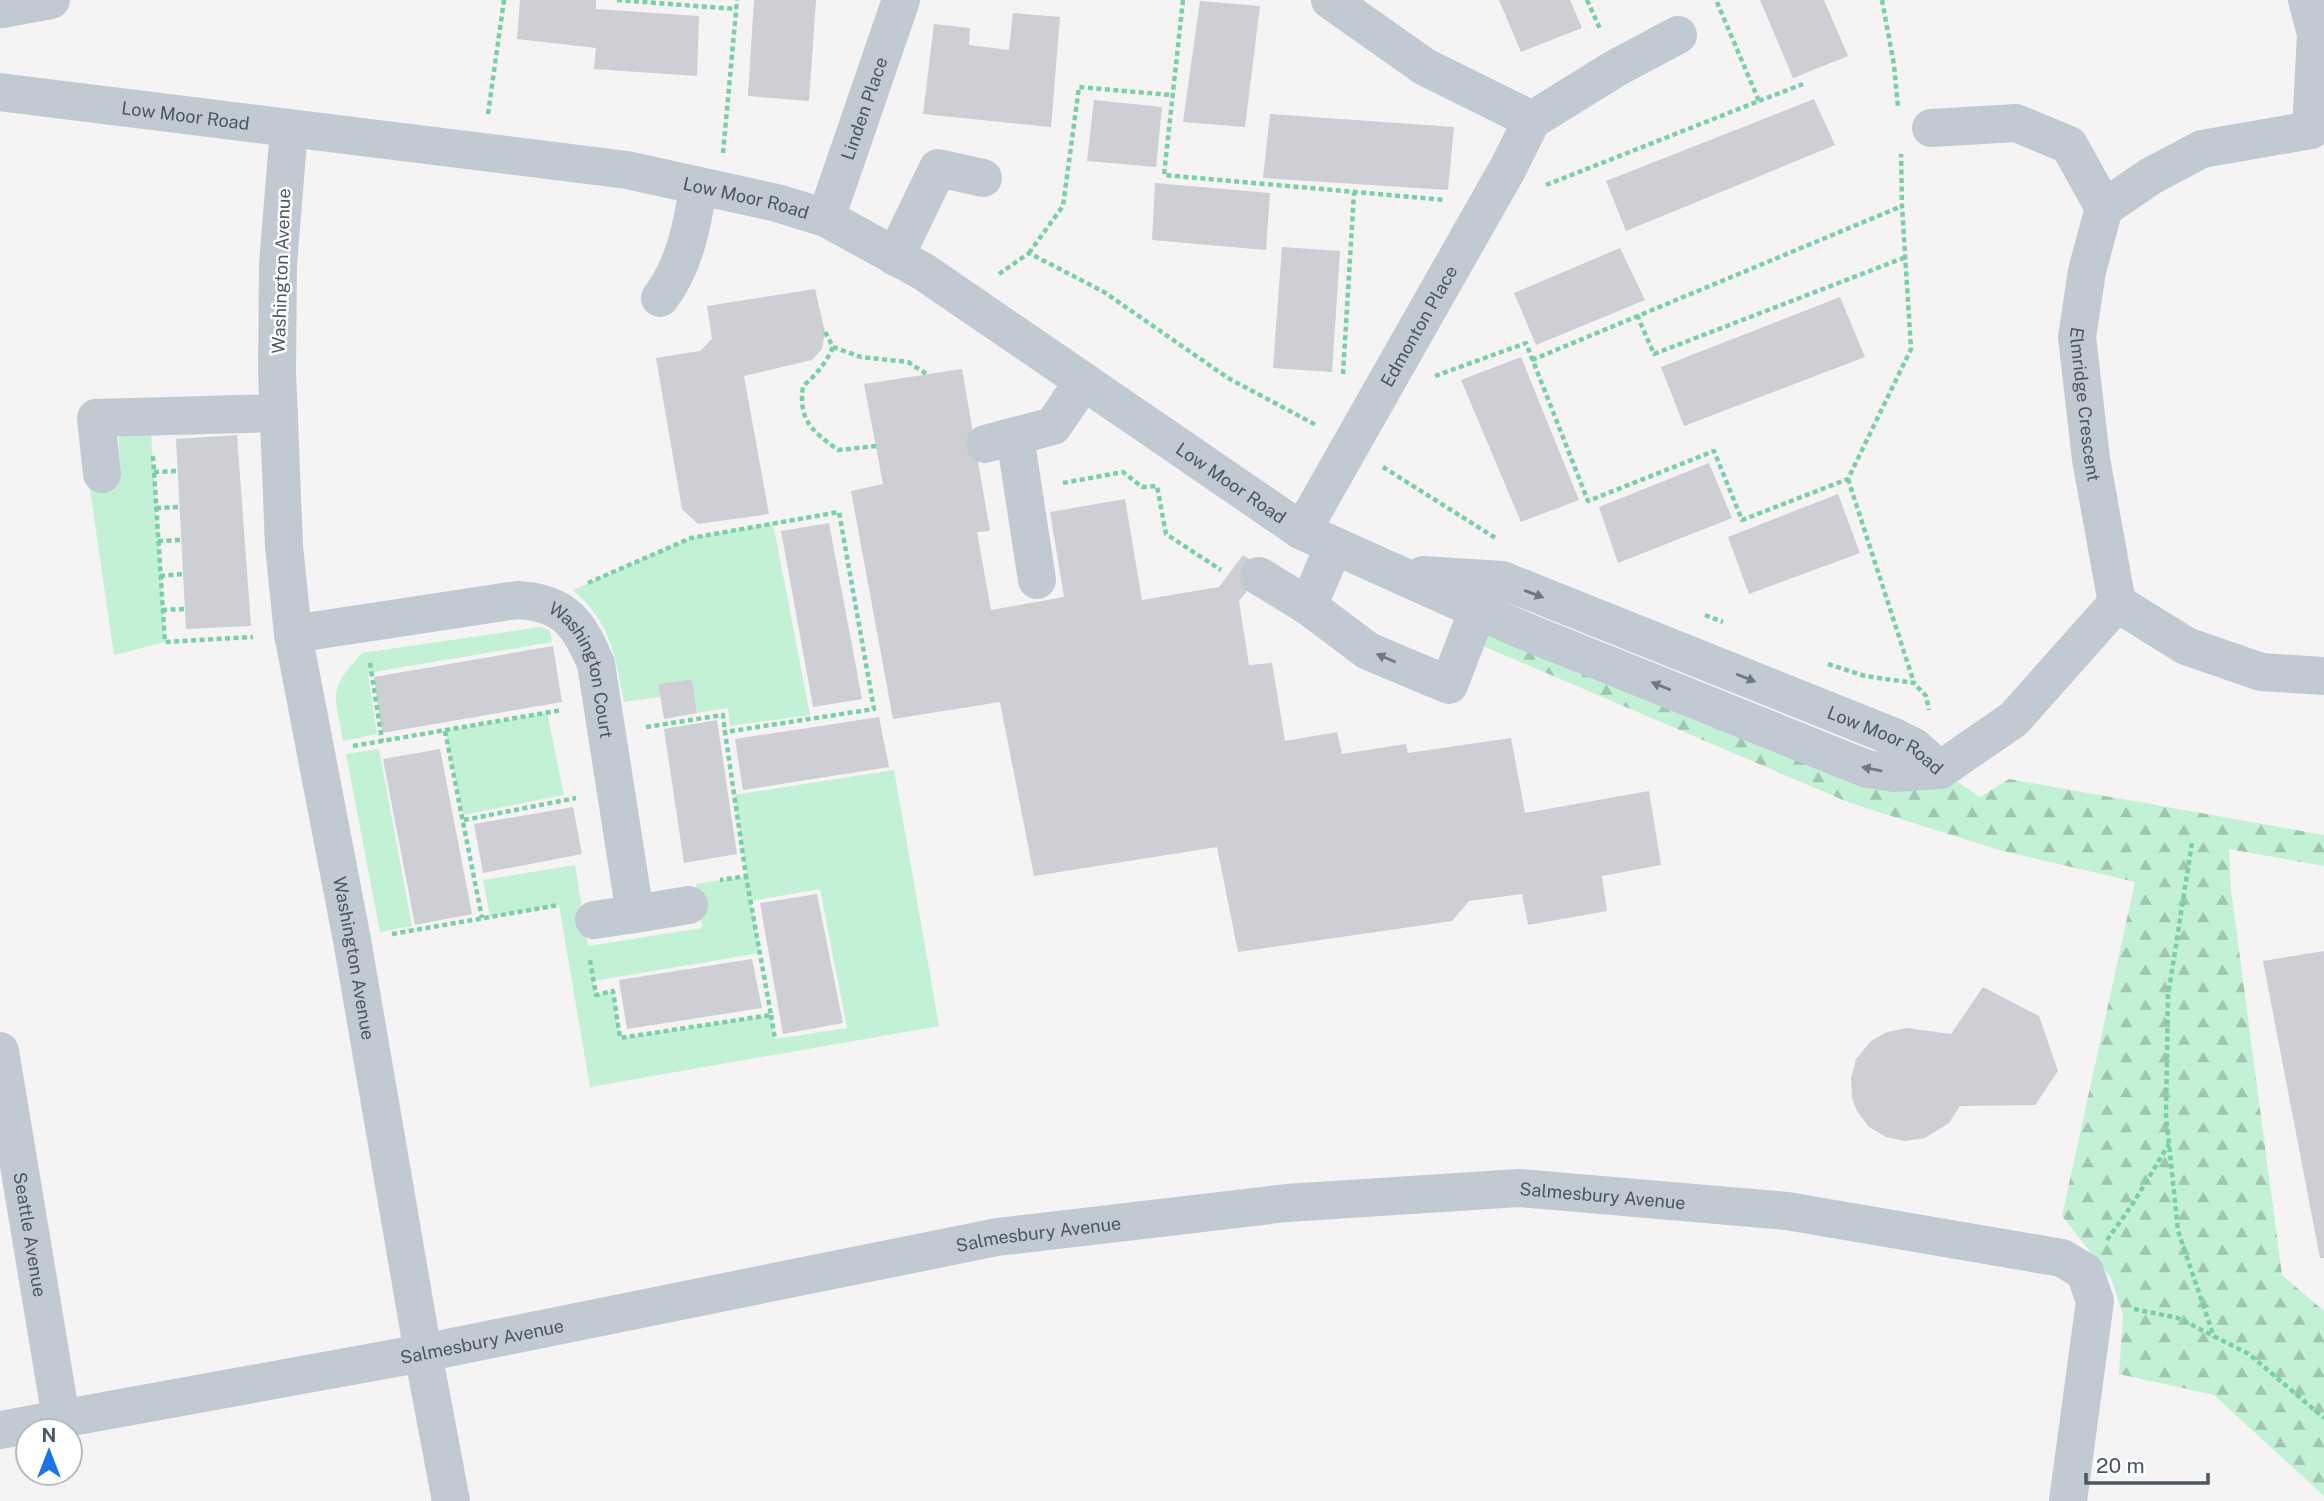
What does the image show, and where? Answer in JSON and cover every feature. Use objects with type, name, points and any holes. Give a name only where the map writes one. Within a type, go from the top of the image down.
[{"type":"street","points":[[1,11],[51,0]]},
{"type":"street","name":"Linden Place","points":[[826,218],[901,0]]},
{"type":"street","points":[[1330,0],[1425,67],[1532,120],[1616,68],[1678,35]]},
{"type":"street","points":[[1910,129],[2016,123],[2069,145],[2104,208],[2151,176],[2202,149],[2318,137],[2316,34],[2306,0]]},
{"type":"street","name":"Low Moor Road","points":[[0,92],[628,170],[777,203],[826,218],[924,272],[1318,539],[1395,573],[1484,595],[1867,769],[1894,773],[1940,770],[2014,719],[2117,603]]},
{"type":"street","name":"Edmonton Place","points":[[1308,606],[1318,539],[1368,414],[1487,206],[1532,120]]},
{"type":"street","name":"Washington Avenue","points":[[289,129],[278,264],[279,413],[284,546],[293,634],[352,940],[451,1501]]},
{"type":"street","points":[[895,257],[938,168],[983,178]]},
{"type":"street","points":[[660,298],[683,253],[694,215],[709,188]]},
{"type":"street","name":"Elmridge Crescent","points":[[2104,208],[2087,271],[2077,337],[2091,459],[2117,603]]},
{"type":"street","points":[[1037,580],[1024,490],[1000,440],[1053,426],[1083,382]]},
{"type":"street","points":[[102,474],[96,418],[279,413]]},
{"type":"street","points":[[1244,575],[1308,606],[1368,651],[1449,685],[1484,595]]},
{"type":"street","name":"Washington Court","points":[[293,634],[517,600],[536,601],[552,606],[570,619],[584,636],[596,664],[635,914]]},
{"type":"street","points":[[2117,603],[2186,646],[2261,673],[2324,676]]},
{"type":"street","points":[[582,912],[635,914],[699,893]]},
{"type":"street","name":"Seattle Avenue","points":[[0,1051],[61,1417]]},
{"type":"street","name":"Salmesbury Avenue","points":[[67,1417],[423,1353],[997,1237],[1287,1203],[1519,1188],[1787,1211],[2062,1258],[2090,1287]]},
{"type":"street","points":[[2068,1501],[2090,1287]]},
{"type":"path","points":[[482,153],[504,0]]},
{"type":"path","points":[[617,0],[736,9]]},
{"type":"path","points":[[709,188],[737,0]]},
{"type":"path","points":[[1183,0],[1164,175],[1487,206],[1803,84]]},
{"type":"path","points":[[1716,0],[1759,102]]},
{"type":"path","points":[[1029,253],[1104,292],[1228,378],[1368,414],[1442,375],[1526,343],[1588,501],[1714,451],[1742,520],[1848,479],[1911,349],[1902,206],[1910,129],[1882,0]]},
{"type":"path","points":[[963,299],[1029,253],[1063,206],[1079,87],[1171,95]]},
{"type":"path","points":[[1354,193],[1342,381],[1368,414]]},
{"type":"path","points":[[1532,360],[1902,206]]},
{"type":"path","points":[[1637,315],[1654,354],[1906,257]]},
{"type":"path","points":[[825,332],[833,347],[861,357],[908,362],[928,375]]},
{"type":"path","points":[[833,347],[816,375],[803,386],[800,405],[812,431],[838,450],[876,446]]},
{"type":"path","points":[[150,417],[165,642],[293,634]]},
{"type":"path","points":[[154,472],[178,471]]},
{"type":"path","points":[[1024,490],[1124,472],[1142,487],[1157,486],[1166,534],[1244,575]]},
{"type":"path","points":[[1848,479],[1914,683]]},
{"type":"path","points":[[156,508],[179,507]]},
{"type":"path","points":[[552,606],[567,592],[691,538],[839,512],[874,709],[725,732]]},
{"type":"path","points":[[158,541],[181,540]]},
{"type":"path","points":[[160,576],[183,574]]},
{"type":"path","points":[[162,610],[184,609]]},
{"type":"path","points":[[364,623],[382,741]]},
{"type":"path","points":[[342,748],[445,731],[604,718],[723,715],[746,876],[775,1039]]},
{"type":"path","points":[[445,731],[482,918]]},
{"type":"path","points":[[464,820],[616,790]]},
{"type":"path","points":[[2192,843],[2168,996],[2166,1115],[2178,1231],[2214,1337]]},
{"type":"path","points":[[699,893],[746,876]]},
{"type":"path","points":[[380,936],[482,918],[582,912]]},
{"type":"path","points":[[590,958],[596,995],[612,991],[620,1038],[771,1015]]},
{"type":"path","points":[[2169,1143],[2132,1205],[2090,1287],[2178,1318],[2249,1354],[2323,1416]]},
{"type":"green space","points":[[150,417],[165,642],[114,655],[88,476],[120,472],[118,418]]},
{"type":"green space","points":[[773,523],[810,715],[730,726],[728,708],[697,713],[692,679],[658,684],[660,697],[624,702],[609,641],[596,615],[573,590],[691,538]]},
{"type":"green space","points":[[1496,618],[1866,769],[1940,770],[1980,797],[2009,779],[2324,835],[2324,866],[2229,849],[2231,890],[2282,1275],[2324,1311],[2324,1496],[2214,1395],[2119,1374],[2123,1315],[2111,1278],[2062,1216],[2135,882],[1999,850],[1850,803],[1483,646]]},
{"type":"green space","points":[[540,627],[550,631],[552,642],[368,673],[377,734],[343,741],[336,693],[343,676],[362,653]]},
{"type":"green space","points":[[547,713],[564,795],[463,815],[445,731]]},
{"type":"green space","points":[[379,749],[412,926],[380,932],[346,754]]},
{"type":"green space","points":[[894,770],[939,1026],[590,1087],[559,905],[490,917],[483,880],[575,865],[588,946],[702,928],[696,884],[747,876],[734,795]],"holes":[[[820,889],[847,1028],[775,1039],[771,1015],[620,1038],[613,991],[596,995],[593,981],[760,953],[751,901]]]},
{"type":"building","points":[[520,0],[596,0],[596,9],[699,16],[697,76],[594,69],[596,48],[517,39]]},
{"type":"building","points":[[754,0],[816,0],[809,101],[748,96]]},
{"type":"building","points":[[1499,0],[1570,0],[1582,28],[1521,52]]},
{"type":"building","points":[[1760,0],[1824,0],[1848,56],[1793,78]]},
{"type":"building","points":[[1200,1],[1260,6],[1245,127],[1183,122]]},
{"type":"building","points":[[1013,13],[1060,17],[1051,127],[923,114],[934,24],[970,28],[969,45],[1009,50]]},
{"type":"building","points":[[1814,99],[1835,145],[1626,231],[1606,181]]},
{"type":"building","points":[[1094,100],[1162,107],[1156,167],[1087,161]]},
{"type":"building","points":[[1270,114],[1454,127],[1448,190],[1263,178]]},
{"type":"building","points":[[1155,183],[1270,193],[1266,250],[1152,240]]},
{"type":"building","points":[[1282,247],[1340,251],[1332,372],[1273,368]]},
{"type":"building","points":[[1620,248],[1645,300],[1536,345],[1514,293]]},
{"type":"building","points":[[815,289],[825,332],[822,349],[812,360],[744,376],[769,514],[698,524],[682,509],[656,358],[700,351],[712,339],[707,306]]},
{"type":"building","points":[[1840,297],[1865,357],[1684,426],[1661,367]]},
{"type":"building","points":[[1521,357],[1579,500],[1521,522],[1461,380]]},
{"type":"building","points":[[962,369],[990,531],[977,532],[991,610],[1064,597],[1050,512],[1125,499],[1142,600],[1219,587],[1243,555],[1265,569],[1239,601],[1249,665],[1272,663],[1285,741],[1337,732],[1342,754],[1406,744],[1408,753],[1511,738],[1525,813],[1649,791],[1661,865],[1602,876],[1607,911],[1528,925],[1522,894],[1469,901],[1452,921],[1238,952],[1217,847],[1034,876],[1000,702],[893,719],[851,491],[883,484],[864,384]]},
{"type":"building","points":[[237,435],[251,626],[186,629],[176,439]]},
{"type":"building","points":[[1709,463],[1732,518],[1618,563],[1599,507]]},
{"type":"building","points":[[1838,494],[1860,553],[1749,594],[1728,537]]},
{"type":"building","points":[[829,523],[862,699],[813,707],[781,531]]},
{"type":"building","points":[[553,646],[562,702],[382,733],[374,677]]},
{"type":"building","points":[[692,679],[697,713],[664,719],[658,684]]},
{"type":"building","points":[[879,717],[889,767],[743,790],[735,739]]},
{"type":"building","points":[[717,720],[737,854],[684,863],[664,729]]},
{"type":"building","points":[[440,749],[472,914],[415,925],[383,759]]},
{"type":"building","points":[[573,807],[582,854],[483,873],[474,824]]},
{"type":"building","points":[[817,894],[843,1023],[783,1034],[760,903]]},
{"type":"building","points":[[2324,951],[2324,1258],[2320,1258],[2263,961]]},
{"type":"building","points":[[752,959],[762,1008],[627,1029],[619,980]]},
{"type":"building","points":[[1983,987],[2039,1016],[2058,1071],[2035,1105],[1960,1106],[1949,1123],[1925,1138],[1905,1141],[1886,1137],[1869,1127],[1857,1111],[1852,1098],[1851,1078],[1856,1059],[1871,1041],[1887,1032],[1907,1028],[1951,1034]]}]
